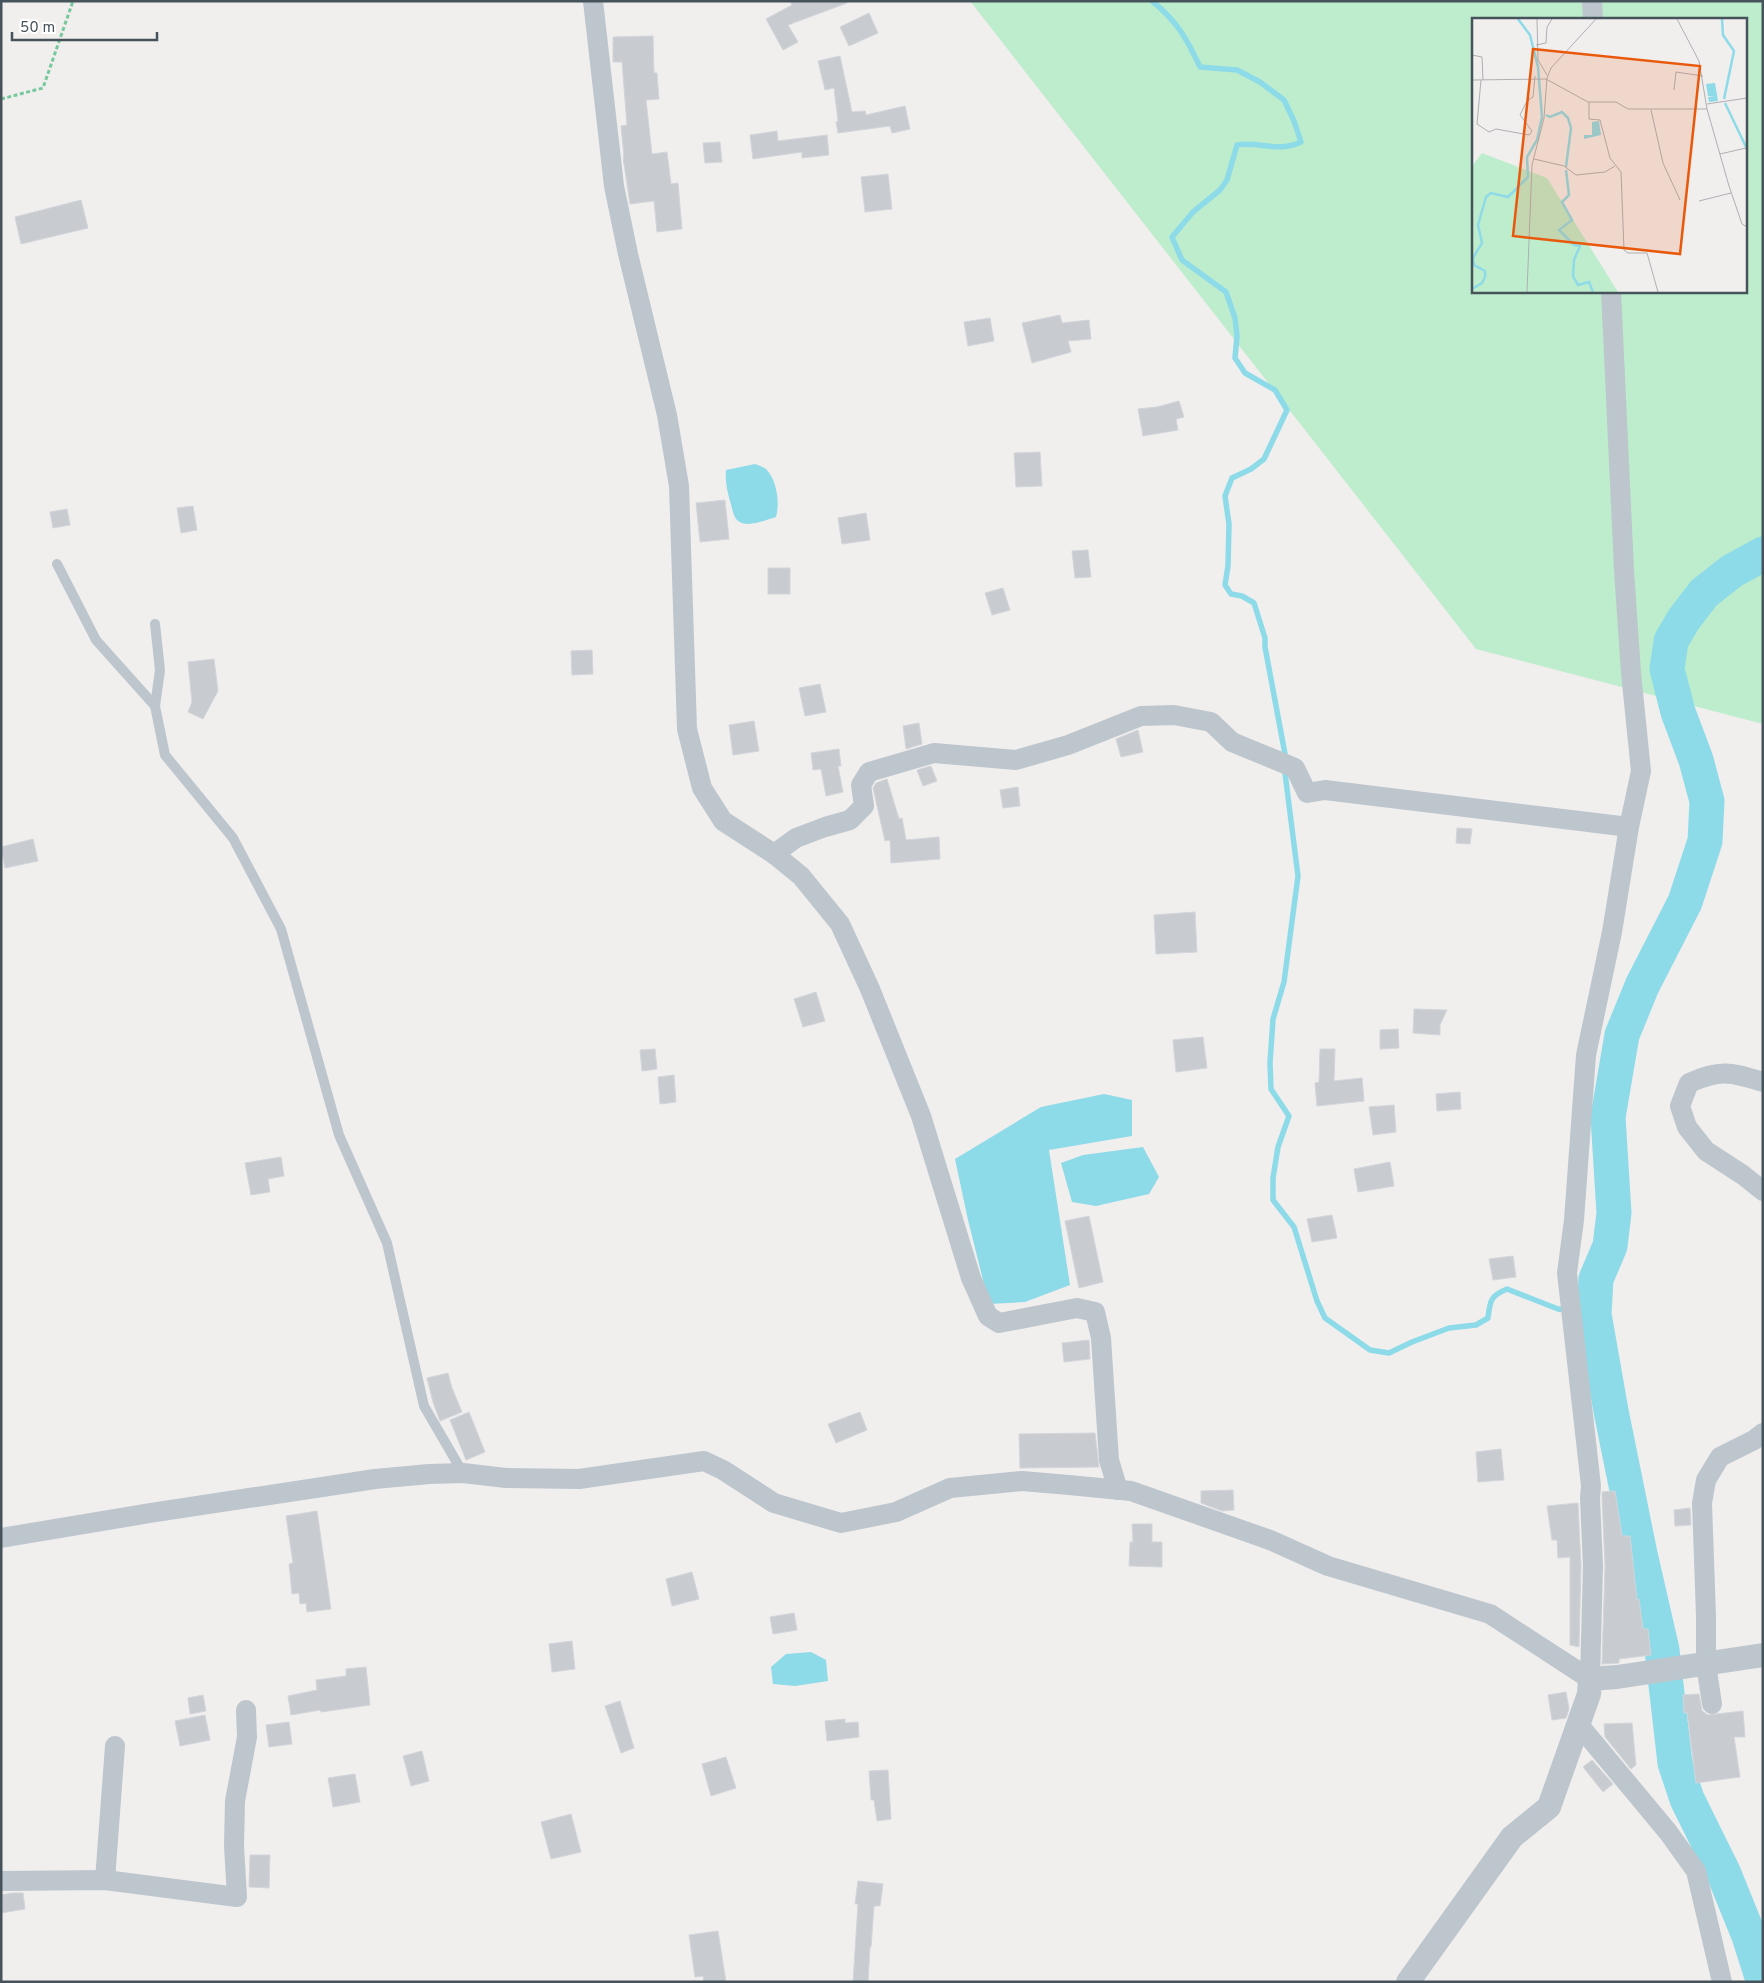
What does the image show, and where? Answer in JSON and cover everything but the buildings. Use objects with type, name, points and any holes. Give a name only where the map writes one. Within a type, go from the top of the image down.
[{"type":"street","points":[[593,1],[614,186],[628,254],[667,415],[679,486],[687,728],[702,788],[723,822],[774,854],[801,876],[840,924],[870,989],[921,1116],[971,1278],[988,1316],[999,1323],[1076,1308],[1094,1312],[1101,1338],[1110,1460],[1118,1490]]},
{"type":"street","points":[[1592,1],[1593,18]]},
{"type":"street","points":[[1408,1982],[1512,1837],[1549,1807],[1589,1694],[1593,1566],[1591,1486],[1567,1273],[1574,1220],[1586,1055],[1612,932],[1629,828],[1641,771],[1624,570],[1611,292]]},
{"type":"street","points":[[774,854],[796,838],[825,826],[850,820],[864,806],[861,785],[868,772],[934,753],[1016,760],[1068,744],[1141,716],[1174,715],[1211,722],[1232,742],[1295,768],[1307,793],[1326,790],[1629,828]]},
{"type":"street","points":[[1763,1082],[1735,1074],[1708,1074],[1689,1083],[1680,1106],[1687,1127],[1706,1151],[1743,1175],[1763,1191]]},
{"type":"street","points":[[1712,1704],[1706,1664],[1702,1504],[1706,1480],[1720,1457],[1754,1440],[1763,1433]]},
{"type":"street","points":[[1,1538],[375,1479],[463,1473],[506,1478],[579,1479],[704,1461],[723,1470],[774,1503],[841,1523],[896,1512],[950,1488],[1022,1481],[1131,1491],[1270,1540],[1328,1566],[1490,1614],[1590,1679],[1642,1674],[1763,1655]]},
{"type":"street","points":[[1,1881],[105,1880],[237,1897],[234,1846],[235,1801],[247,1737],[246,1710]]},
{"type":"street","points":[[1579,1725],[1668,1832],[1696,1871],[1722,1982]]},
{"type":"street","points":[[105,1880],[115,1746]]},
{"type":"lane","points":[[57,564],[96,640],[155,706]]},
{"type":"lane","points":[[155,624],[160,670],[155,706],[165,755],[233,838],[281,928],[339,1136],[387,1243],[424,1406],[463,1473]]},
{"type":"path","points":[[1,99],[43,88],[73,1]]},
{"type":"green space","points":[[970,1],[1763,1],[1763,724],[1476,649]]},
{"type":"water","points":[[755,464],[766,469],[773,479],[777,492],[776,517],[745,524],[737,520],[734,514],[726,486],[726,470]]},
{"type":"water","points":[[1104,1094],[1132,1100],[1132,1136],[1049,1150],[1070,1285],[1025,1302],[989,1304],[955,1159],[1041,1107]]},
{"type":"water","points":[[1143,1147],[1159,1177],[1149,1194],[1096,1206],[1072,1202],[1061,1163],[1083,1155]]},
{"type":"water","points":[[811,1652],[826,1660],[828,1681],[795,1686],[773,1684],[771,1667],[786,1654]]},
{"type":"waterway","points":[[1152,1],[1161,8],[1180,31],[1200,67],[1237,70],[1260,82],[1284,100],[1301,142],[1284,147],[1253,144],[1237,145],[1227,180],[1220,190],[1193,212],[1172,237],[1182,260],[1226,292],[1235,318],[1237,336],[1235,358],[1245,373],[1275,390],[1287,410],[1264,459],[1251,469],[1232,478],[1225,496],[1229,524],[1228,566],[1225,585],[1231,594],[1242,596],[1254,603],[1265,638],[1265,647],[1285,754]]},
{"type":"waterway","points":[[1763,554],[1732,571],[1704,593],[1684,619],[1671,641],[1667,669],[1678,712],[1696,760],[1707,801],[1705,841],[1685,902],[1642,986],[1622,1035],[1608,1117],[1614,1213],[1610,1246],[1596,1279],[1594,1314],[1611,1411],[1662,1650],[1675,1763],[1687,1799],[1724,1874],[1749,1936],[1763,1980]]},
{"type":"waterway","points":[[1285,773],[1298,876],[1284,982],[1273,1019],[1270,1063],[1271,1089],[1289,1116],[1278,1147],[1273,1178],[1273,1200],[1294,1227],[1317,1301],[1325,1318],[1370,1350],[1389,1353],[1449,1328],[1476,1325],[1488,1318],[1490,1303],[1494,1297],[1507,1289],[1558,1309],[1594,1314]]}]
